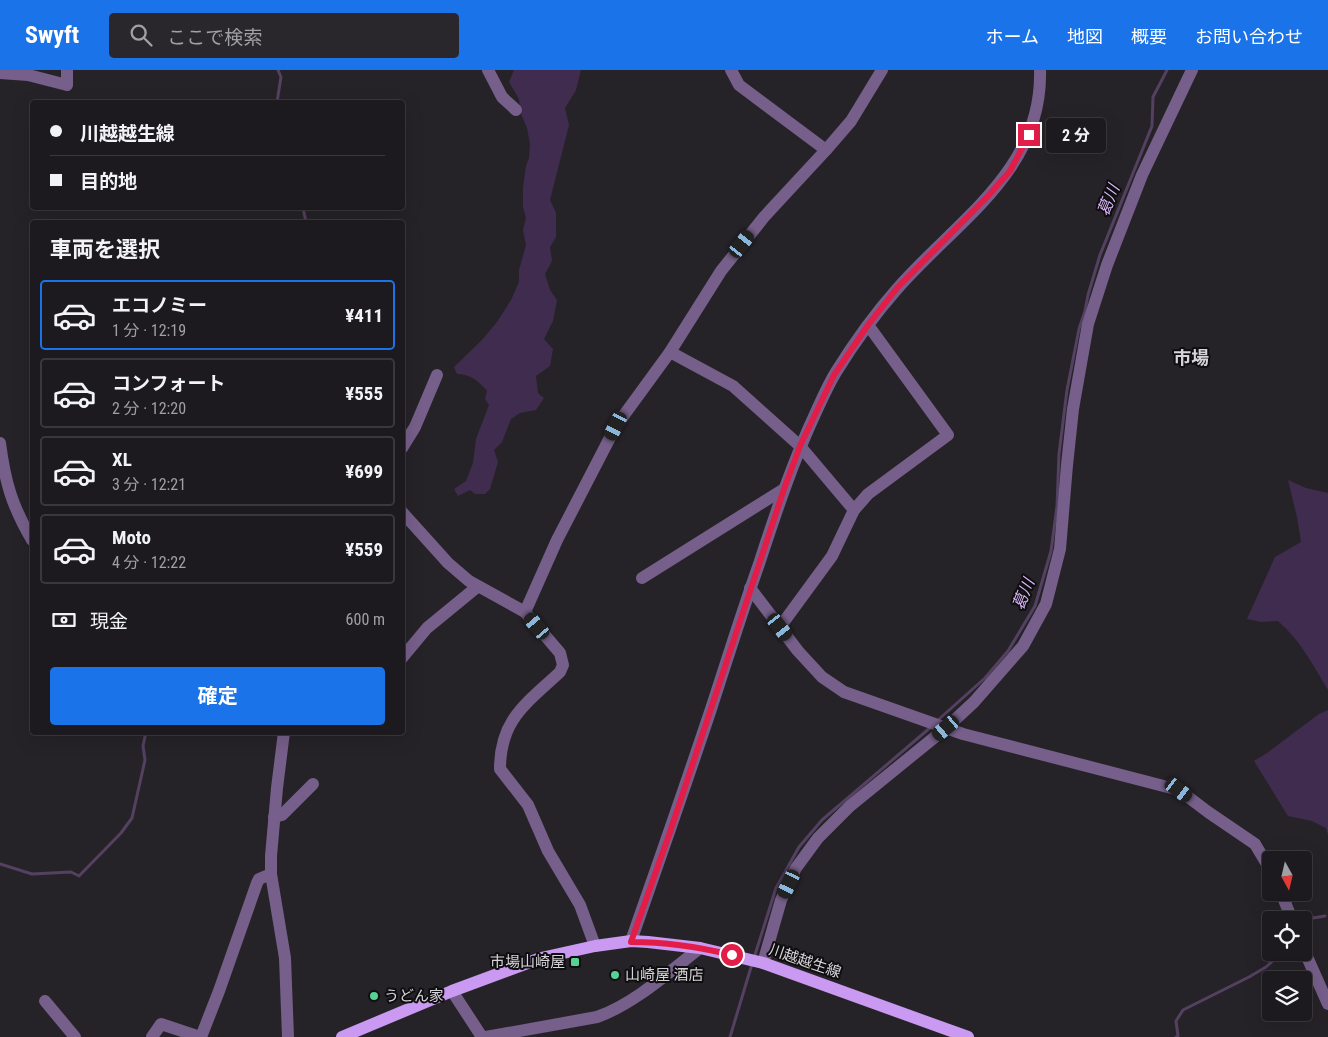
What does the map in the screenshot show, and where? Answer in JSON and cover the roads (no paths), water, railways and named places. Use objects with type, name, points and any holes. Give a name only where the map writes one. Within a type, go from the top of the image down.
[{"type":"main road","name":"川越越生線","points":[[345,1036],[452,991],[541,958],[595,946],[648,942],[700,948],[762,963],[968,1037]]},
{"type":"street","points":[[0,73],[28,75],[67,85],[67,70]]},
{"type":"street","points":[[488,70],[502,97],[516,110]]},
{"type":"street","points":[[731,70],[738,85],[826,150]]},
{"type":"street","points":[[525,612],[557,540],[616,426],[670,352],[722,271],[764,217],[850,121],[882,70]]},
{"type":"street","points":[[631,942],[694,760],[750,588],[800,446],[834,375],[868,325],[897,288],[988,196],[1010,171],[1035,120],[1039,100],[1040,70]]},
{"type":"street","points":[[762,963],[781,900],[796,868],[818,838],[850,806],[946,728],[974,702],[1023,646],[1046,604],[1060,549],[1066,465],[1073,409],[1088,324],[1110,256],[1142,175],[1192,70]]},
{"type":"street","points":[[780,627],[832,556],[854,510],[868,494],[948,435],[868,325]]},
{"type":"street","points":[[670,352],[733,386],[800,446],[854,510]]},
{"type":"street","points":[[405,443],[415,427],[437,375]]},
{"type":"street","points":[[0,443],[4,476],[18,516],[30,537]]},
{"type":"street","points":[[642,578],[784,489]]},
{"type":"street","points":[[405,515],[448,563],[477,587],[525,612],[560,653],[563,664],[560,672],[517,713],[508,729],[501,746],[500,769],[528,805],[548,851],[580,905],[595,946]]},
{"type":"street","points":[[405,654],[426,628],[477,587]]},
{"type":"street","points":[[750,588],[822,677],[844,692],[946,728],[1179,790],[1255,844],[1262,856]]},
{"type":"street","points":[[284,735],[274,817],[271,874],[285,958],[288,1037]]},
{"type":"street","points":[[274,817],[282,815],[313,784]]},
{"type":"street","points":[[152,1037],[161,1024],[201,1037],[219,992],[257,883],[263,876],[271,874]]},
{"type":"street","points":[[486,1037],[597,1017],[612,1012],[627,1003],[700,948]]},
{"type":"street","points":[[1309,961],[1328,1004]]},
{"type":"street","points":[[452,991],[482,1037]]},
{"type":"street","points":[[45,1001],[75,1037]]},
{"type":"waterway","points":[[277,100],[281,77],[278,70]]},
{"type":"waterway","name":"葛川","points":[[937,721],[985,678],[1008,651],[1035,606],[1051,551],[1057,506],[1059,454],[1067,390],[1079,329],[1100,255],[1152,126],[1153,97],[1167,70]]},
{"type":"waterway","points":[[303,210],[306,220]]},
{"type":"waterway","name":"葛川","points":[[754,958],[776,888],[799,847],[822,820],[931,727]]},
{"type":"waterway","points":[[0,864],[32,874],[71,872],[79,876],[121,833],[132,818],[145,760],[143,746],[145,735]]},
{"type":"waterway","points":[[1312,918],[1325,916]]},
{"type":"waterway","points":[[1176,1037],[1178,1036],[1176,1021],[1183,1010],[1249,977],[1272,961]]},
{"type":"waterway","name":"葛川","points":[[730,1037],[752,964]]},
{"type":"place","name":"市場山崎屋","points":[[575,962]]},
{"type":"place","name":"山崎屋 酒店","points":[[615,975]]},
{"type":"place","name":"うどん家","points":[[374,996]]},
{"type":"district","name":"市場","points":[[1191,358]]}]
